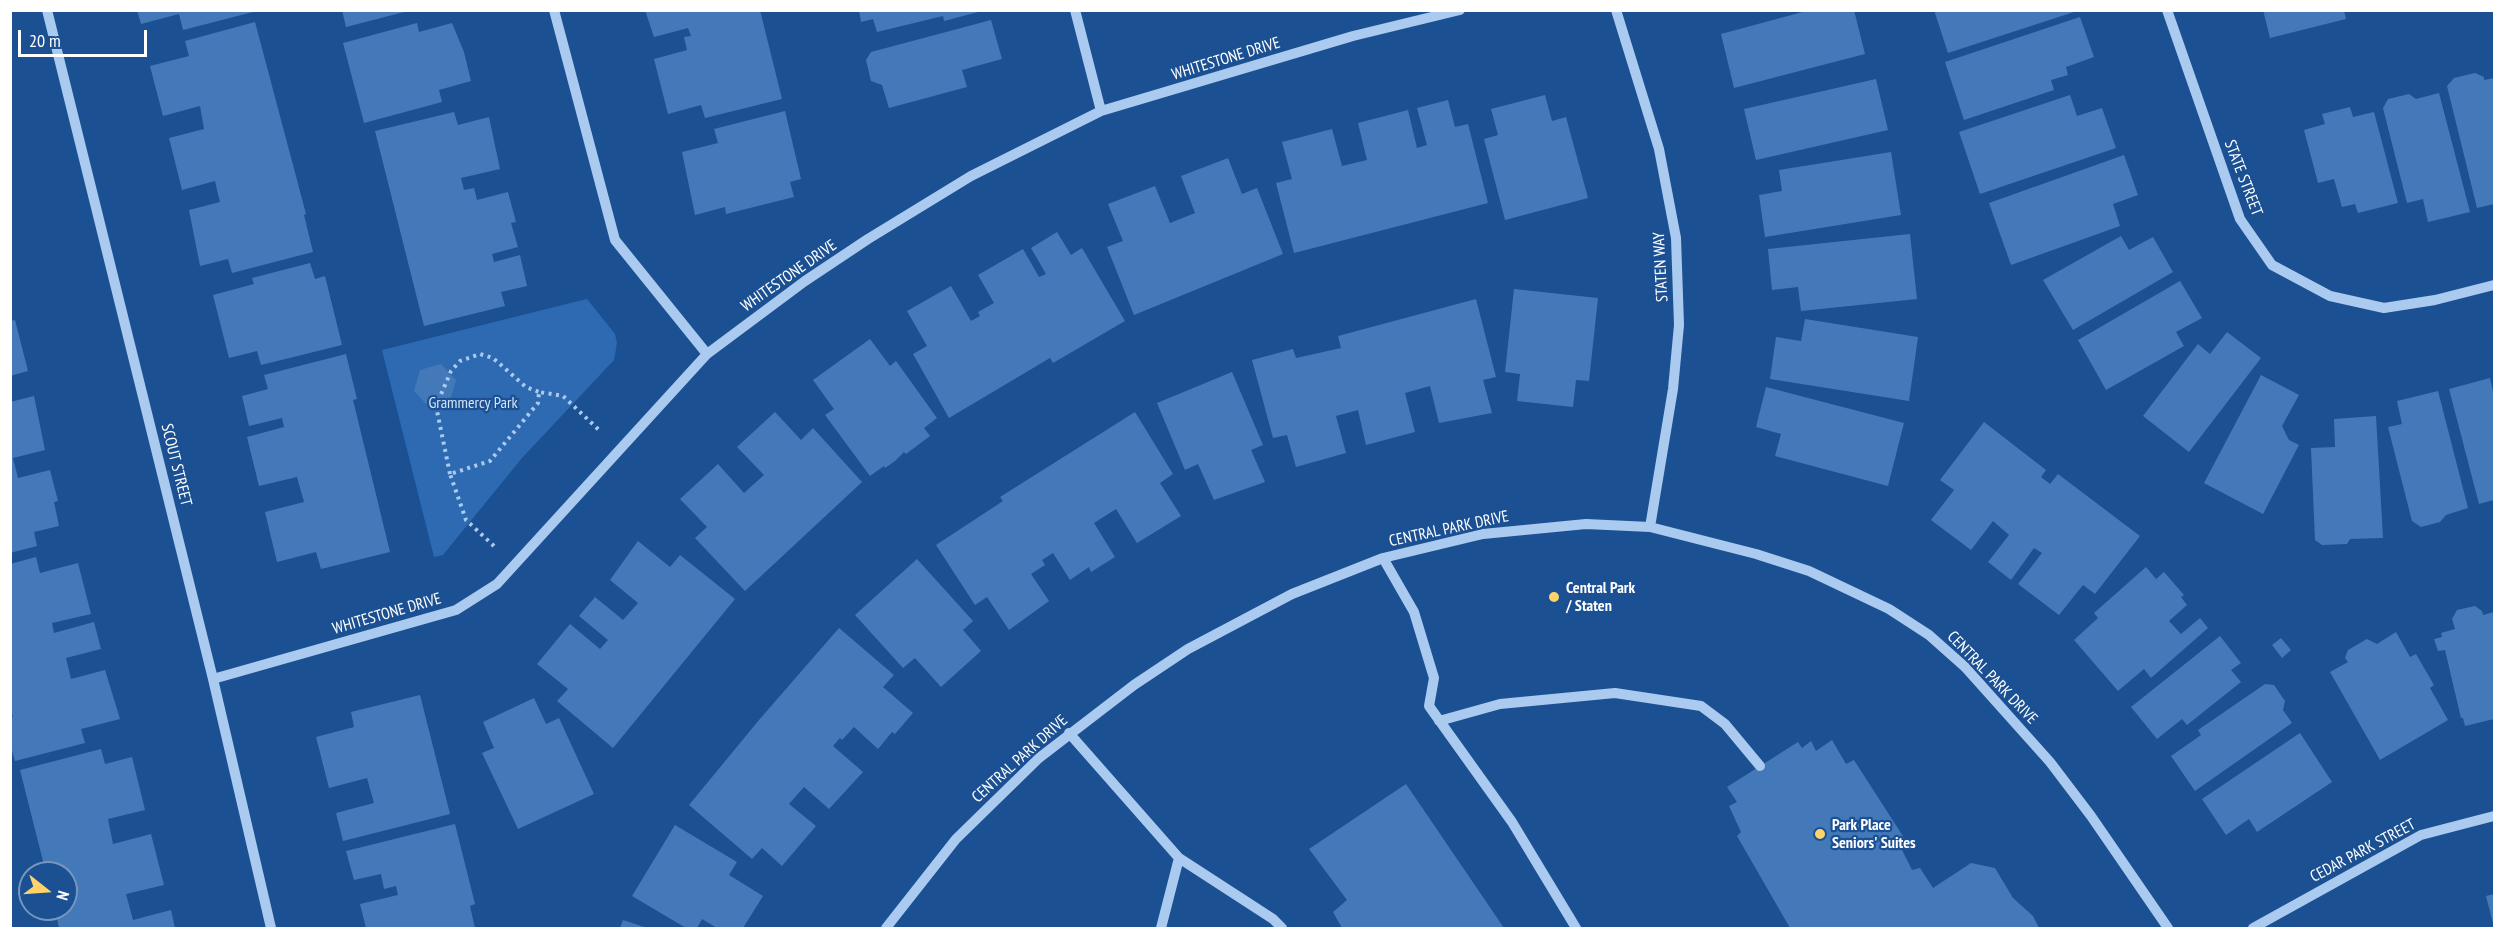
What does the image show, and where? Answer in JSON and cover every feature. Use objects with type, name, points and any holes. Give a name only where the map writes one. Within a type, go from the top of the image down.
[{"type":"street","name":"SCOUT STREET","points":[[47,10],[213,679],[271,928]]},
{"type":"street","points":[[554,10],[615,240],[707,354]]},
{"type":"street","points":[[1075,10],[1101,111]]},
{"type":"street","name":"WHITESTONE DRIVE","points":[[213,679],[456,610],[497,584],[707,354],[805,281],[868,239],[971,176],[1101,111],[1353,36],[1460,10]]},
{"type":"street","name":"STATEN WAY","points":[[1616,10],[1659,149],[1676,238],[1679,325],[1673,389],[1650,527]]},
{"type":"street","name":"STATE STREET","points":[[2167,10],[2240,219],[2272,265],[2330,296],[2384,308],[2435,300],[2494,285]]},
{"type":"street","name":"CENTRAL PARK DRIVE","points":[[886,928],[956,839],[1031,765],[1069,733],[1188,649],[1292,594],[1383,558],[1483,534],[1586,524],[1650,527],[1756,554],[1809,571],[1890,609],[1929,635],[1988,691],[2050,762],[2091,816],[2168,928]]},
{"type":"street","points":[[1383,558],[1414,612],[1434,678],[1428,706],[1512,822],[1576,928]]},
{"type":"street","points":[[1439,721],[1500,704],[1615,693],[1701,706],[1725,724],[1760,766]]},
{"type":"street","points":[[1069,733],[1179,858],[1273,919],[1282,928]]},
{"type":"street","name":"CEDAR PARK STREET","points":[[2253,928],[2421,835],[2494,816]]},
{"type":"street","points":[[1161,928],[1179,858]]},
{"type":"path","points":[[515,564],[466,520],[450,474],[436,406],[451,370],[460,361],[480,354],[493,358],[526,387],[563,396],[619,449]]},
{"type":"path","points":[[450,474],[490,461],[538,404],[539,392]]},
{"type":"green space","name":"Grammercy Park","points":[[587,299],[615,334],[617,343],[614,360],[522,458],[443,555],[434,557],[382,350]]},
{"type":"building","points":[[137,10],[253,10],[253,12],[183,30],[179,14],[141,24]]},
{"type":"building","points":[[342,10],[408,10],[408,11],[346,27]]},
{"type":"building","points":[[645,10],[760,10],[782,99],[705,118],[701,105],[668,114],[654,59],[687,50],[684,37],[691,36],[688,28],[654,37]]},
{"type":"building","points":[[859,10],[982,11],[944,21],[943,16],[877,32],[873,19],[861,22]]},
{"type":"building","points":[[1810,10],[1854,10],[1865,54],[1734,88],[1721,34]]},
{"type":"building","points":[[1934,10],[2077,10],[2077,11],[1948,53]]},
{"type":"building","points":[[2263,10],[2344,10],[2346,19],[2270,38]]},
{"type":"building","points":[[2080,17],[2094,57],[2066,67],[2068,75],[2051,80],[2054,90],[1964,120],[1945,62]]},
{"type":"building","points":[[991,20],[1002,59],[962,70],[967,87],[889,108],[882,85],[871,81],[866,60],[871,52]]},
{"type":"building","points":[[255,22],[306,214],[304,215],[313,252],[232,273],[228,259],[200,266],[189,210],[220,202],[215,181],[182,190],[169,138],[204,129],[200,106],[163,116],[150,66],[189,56],[185,41]]},
{"type":"building","points":[[417,23],[419,32],[452,23],[464,52],[471,81],[439,90],[442,102],[364,123],[343,43]]},
{"type":"building","points":[[2475,73],[2484,77],[2484,80],[2494,78],[2494,204],[2477,208],[2447,86],[2454,78]]},
{"type":"building","points":[[1876,79],[1888,130],[1756,160],[1744,109]]},
{"type":"building","points":[[2439,93],[2470,212],[2428,222],[2423,199],[2407,203],[2383,108],[2388,99],[2409,94],[2416,99]]},
{"type":"building","points":[[1545,95],[1552,121],[1566,117],[1588,198],[1505,220],[1484,139],[1498,135],[1491,109]]},
{"type":"building","points":[[2070,95],[2077,116],[2102,108],[2116,148],[1980,194],[1959,132]]},
{"type":"building","points":[[1448,100],[1455,127],[1468,124],[1488,203],[1294,253],[1276,183],[1292,179],[1282,142],[1332,129],[1342,166],[1367,160],[1358,123],[1408,110],[1417,148],[1427,145],[1417,108]]},
{"type":"building","points":[[2350,107],[2353,117],[2374,112],[2398,203],[2358,213],[2355,204],[2342,207],[2334,179],[2318,183],[2304,130],[2325,124],[2322,114]]},
{"type":"building","points":[[785,111],[801,179],[790,182],[794,197],[726,214],[725,207],[695,215],[682,152],[718,143],[714,129]]},
{"type":"building","points":[[454,112],[458,125],[489,117],[500,169],[461,178],[464,190],[474,188],[477,200],[508,192],[516,222],[511,223],[518,247],[492,254],[494,262],[520,255],[527,286],[501,292],[505,306],[424,326],[375,131]]},
{"type":"building","points":[[1891,152],[1901,215],[1765,237],[1759,195],[1782,191],[1779,170]]},
{"type":"building","points":[[2124,155],[2138,195],[2113,204],[2120,226],[2011,265],[1989,203]]},
{"type":"building","points":[[1228,158],[1242,194],[1257,188],[1283,254],[1134,315],[1107,247],[1123,241],[1108,204],[1155,186],[1170,223],[1195,213],[1181,176]]},
{"type":"building","points":[[1057,232],[1071,255],[1082,248],[1125,321],[1053,363],[1050,358],[949,418],[913,354],[927,346],[907,311],[951,286],[971,321],[980,316],[978,312],[994,303],[978,275],[1023,249],[1039,277],[1046,274],[1031,248]]},
{"type":"building","points":[[1910,234],[1917,299],[1801,311],[1798,287],[1772,290],[1768,249]]},
{"type":"building","points":[[2121,236],[2129,250],[2153,237],[2173,272],[2073,330],[2043,280]]},
{"type":"building","points":[[310,263],[315,279],[325,276],[342,345],[261,365],[257,351],[229,358],[213,295],[254,284],[252,278]]},
{"type":"building","points":[[2180,281],[2202,318],[2176,332],[2184,346],[2106,390],[2078,340]]},
{"type":"building","points":[[1514,289],[1598,298],[1589,381],[1576,380],[1573,407],[1517,401],[1520,374],[1505,372]]},
{"type":"building","points":[[1476,299],[1496,377],[1483,380],[1492,413],[1439,423],[1430,386],[1405,393],[1415,432],[1366,445],[1358,410],[1336,416],[1346,453],[1296,467],[1287,435],[1273,438],[1252,360],[1293,349],[1296,358],[1341,348],[1338,336]]},
{"type":"building","points":[[1805,319],[1918,337],[1909,401],[1770,379],[1776,337],[1801,341]]},
{"type":"building","points":[[15,320],[28,371],[10,376],[10,321]]},
{"type":"building","points":[[2227,332],[2261,358],[2189,452],[2143,416],[2198,344],[2210,354]]},
{"type":"building","points":[[870,339],[890,366],[896,361],[937,418],[924,428],[930,436],[870,476],[825,415],[834,409],[813,380]]},
{"type":"building","points":[[346,354],[357,399],[353,400],[390,552],[321,569],[316,552],[277,562],[265,512],[304,502],[297,477],[259,486],[247,437],[284,427],[282,418],[249,426],[242,396],[268,389],[264,375]]},
{"type":"building","points":[[441,364],[456,380],[450,401],[429,407],[414,391],[420,370]]},
{"type":"building","points":[[1232,372],[1263,445],[1251,450],[1265,482],[1214,500],[1198,464],[1185,470],[1157,403]]},
{"type":"building","points":[[2261,375],[2299,395],[2282,426],[2289,440],[2299,445],[2263,514],[2204,483]]},
{"type":"building","points":[[2490,378],[2494,396],[2494,500],[2479,504],[2449,389]]},
{"type":"building","points":[[1766,387],[1904,423],[1888,486],[1775,456],[1781,434],[1756,427]]},
{"type":"building","points":[[2438,391],[2468,508],[2446,515],[2440,522],[2421,527],[2412,521],[2388,427],[2402,424],[2397,401]]},
{"type":"building","points":[[34,396],[45,450],[13,458],[18,478],[50,470],[58,501],[54,502],[59,526],[34,532],[37,546],[10,553],[10,402]]},
{"type":"building","points":[[775,412],[801,440],[813,428],[862,482],[745,591],[695,538],[707,527],[680,499],[718,464],[744,493],[764,475],[737,447]]},
{"type":"building","points":[[1135,412],[1173,474],[1160,483],[1181,516],[1137,543],[1116,509],[1094,523],[1115,557],[1091,572],[1089,567],[1070,580],[1053,553],[1042,560],[1045,565],[1031,574],[1049,601],[1009,630],[987,597],[975,605],[936,545],[1003,501],[1000,497]]},
{"type":"building","points":[[2376,416],[2383,538],[2350,539],[2347,544],[2322,545],[2315,540],[2311,448],[2335,447],[2334,419]]},
{"type":"building","points":[[1984,422],[2046,470],[2041,477],[2050,484],[2058,474],[2140,536],[2095,594],[2083,585],[2059,615],[2018,584],[2042,553],[2034,548],[2011,580],[1988,562],[2009,535],[1993,521],[1971,550],[1931,520],[1954,490],[1940,480]]},
{"type":"building","points":[[638,541],[670,567],[680,555],[735,599],[613,748],[557,701],[568,689],[537,664],[570,624],[600,649],[608,640],[579,616],[595,597],[623,620],[638,603],[610,580]]},
{"type":"building","points":[[36,557],[40,573],[78,563],[91,614],[52,623],[54,633],[94,622],[101,649],[66,658],[71,679],[105,670],[120,719],[81,729],[85,743],[15,761],[10,744],[10,717],[13,717],[10,708],[10,564]]},
{"type":"building","points":[[917,559],[973,621],[963,630],[981,651],[941,687],[915,658],[903,668],[855,615]]},
{"type":"building","points":[[2146,567],[2156,579],[2164,572],[2184,595],[2181,597],[2187,605],[2169,621],[2181,634],[2200,618],[2208,628],[2151,678],[2144,669],[2118,691],[2074,640],[2098,618],[2094,613]]},
{"type":"building","points":[[2475,606],[2482,611],[2483,615],[2494,612],[2494,719],[2465,726],[2461,718],[2445,650],[2438,651],[2434,639],[2442,637],[2441,633],[2455,629],[2452,619],[2457,610]]},
{"type":"building","points":[[839,628],[894,675],[883,687],[913,713],[895,734],[892,732],[878,749],[854,727],[842,740],[840,738],[833,746],[863,772],[829,809],[804,787],[789,804],[816,826],[782,866],[762,848],[752,859],[689,805]]},
{"type":"building","points":[[2396,632],[2410,657],[2416,654],[2434,685],[2430,688],[2448,720],[2380,760],[2330,672],[2348,662],[2345,658],[2348,650],[2367,639],[2377,644]]},
{"type":"building","points":[[2220,636],[2241,663],[2231,670],[2241,682],[2187,725],[2182,719],[2157,739],[2131,707]]},
{"type":"building","points":[[2281,638],[2291,650],[2282,658],[2272,645]]},
{"type":"building","points":[[2265,684],[2274,685],[2285,701],[2283,710],[2292,723],[2195,791],[2171,756],[2201,735],[2198,730]]},
{"type":"building","points":[[420,695],[450,814],[343,841],[336,813],[374,803],[367,778],[329,788],[316,737],[354,727],[351,712]]},
{"type":"building","points":[[534,698],[546,724],[559,718],[594,794],[518,829],[482,753],[494,748],[483,722]]},
{"type":"building","points":[[2300,733],[2332,782],[2257,832],[2249,819],[2226,835],[2202,799]]},
{"type":"building","name":"Park Place Seniors' Suites","points":[[1832,740],[1846,764],[1854,760],[1908,844],[1902,850],[1912,870],[1920,868],[1933,888],[1971,863],[1995,868],[2013,898],[2033,916],[2039,928],[1790,928],[1737,836],[1741,832],[1729,806],[1737,802],[1727,787],[1798,742],[1802,748],[1811,741],[1816,751]]},
{"type":"building","points":[[101,749],[105,764],[132,757],[145,810],[108,819],[113,844],[151,834],[164,885],[126,894],[133,920],[171,910],[175,928],[59,928],[58,921],[78,921],[78,861],[43,861],[20,770]]},
{"type":"building","points":[[1406,784],[1504,928],[1342,928],[1333,912],[1347,900],[1309,849]]},
{"type":"building","points":[[455,824],[475,904],[470,906],[475,928],[366,928],[360,904],[398,895],[396,886],[384,889],[381,874],[354,880],[346,851]]},
{"type":"building","points":[[675,825],[737,862],[729,875],[763,896],[743,928],[717,928],[702,919],[697,928],[686,928],[632,896]]},
{"type":"building","points":[[2494,894],[2494,927],[2486,896]]},
{"type":"building","points":[[623,920],[647,928],[620,928]]},
{"type":"place","name":"Central Park / Staten","points":[[1554,597]]},
{"type":"place","name":"Park Place Seniors' Suites","points":[[1820,834]]}]
